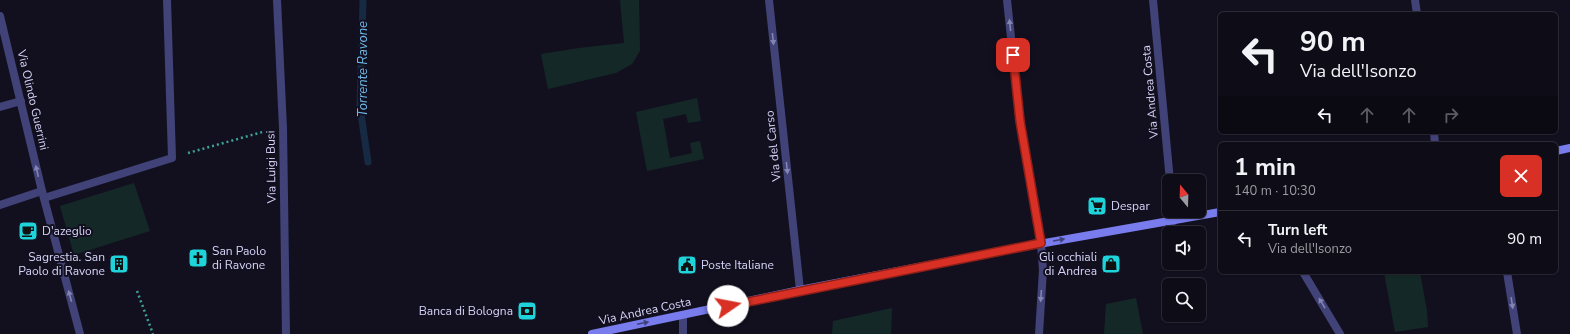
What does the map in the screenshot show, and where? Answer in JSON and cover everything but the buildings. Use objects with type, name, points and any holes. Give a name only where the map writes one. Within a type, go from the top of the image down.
[{"type":"main road","points":[[1558,151],[1570,148]]},
{"type":"main road","name":"Via Andrea Costa","points":[[592,334],[800,290],[1041,243],[1218,212]]},
{"type":"street","points":[[0,205],[43,195],[172,158],[167,0]]},
{"type":"street","name":"Via Luigi Busi","points":[[278,0],[283,128],[286,334]]},
{"type":"street","name":"Via del Carso","points":[[769,0],[800,290]]},
{"type":"street","points":[[1007,0],[1020,121],[1041,243],[1043,270],[1039,334]]},
{"type":"street","name":"Via Andrea Costa","points":[[1153,0],[1169,174]]},
{"type":"street","points":[[1415,0],[1417,12]]},
{"type":"street","name":"Via Olindo Guerrini","points":[[0,16],[43,195],[80,334]]},
{"type":"street","points":[[0,107],[21,101]]},
{"type":"street","points":[[1304,274],[1340,334]]},
{"type":"street","points":[[1507,274],[1517,334]]},
{"type":"street","points":[[683,315],[683,334]]},
{"type":"path","points":[[172,158],[266,131]]},
{"type":"path","points":[[137,291],[153,334]]},
{"type":"green space","points":[[620,0],[639,0],[640,51],[632,64],[616,73],[548,89],[541,54],[624,43]]},
{"type":"green space","points":[[697,98],[701,121],[688,123],[686,114],[663,119],[670,158],[692,153],[690,143],[700,141],[704,159],[647,171],[636,112]]},
{"type":"green space","points":[[134,183],[150,231],[74,255],[60,206]]},
{"type":"green space","points":[[1384,274],[1420,274],[1427,311],[1428,327],[1395,332]]},
{"type":"green space","points":[[1136,298],[1143,334],[1104,334],[1106,304]]},
{"type":"green space","points":[[892,308],[891,334],[832,334],[833,321]]},
{"type":"waterway","name":"Torrente Ravone","points":[[363,0],[360,107],[368,162]]},
{"type":"place","name":"Despar","points":[[1097,206]]},
{"type":"place","name":"D'azeglio","points":[[28,231]]},
{"type":"place","name":"San Paolo di Ravone","points":[[198,258]]},
{"type":"place","name":"Sagrestia. San Paolo di Ravone","points":[[119,264]]},
{"type":"place","name":"Gli occhiali di Andrea","points":[[1111,264]]},
{"type":"place","name":"Poste Italiane","points":[[687,265]]},
{"type":"place","name":"Banca di Bologna","points":[[527,311]]},
{"type":"route","points":[[728,306],[800,290],[1041,243],[1020,121],[1013,55]]}]
